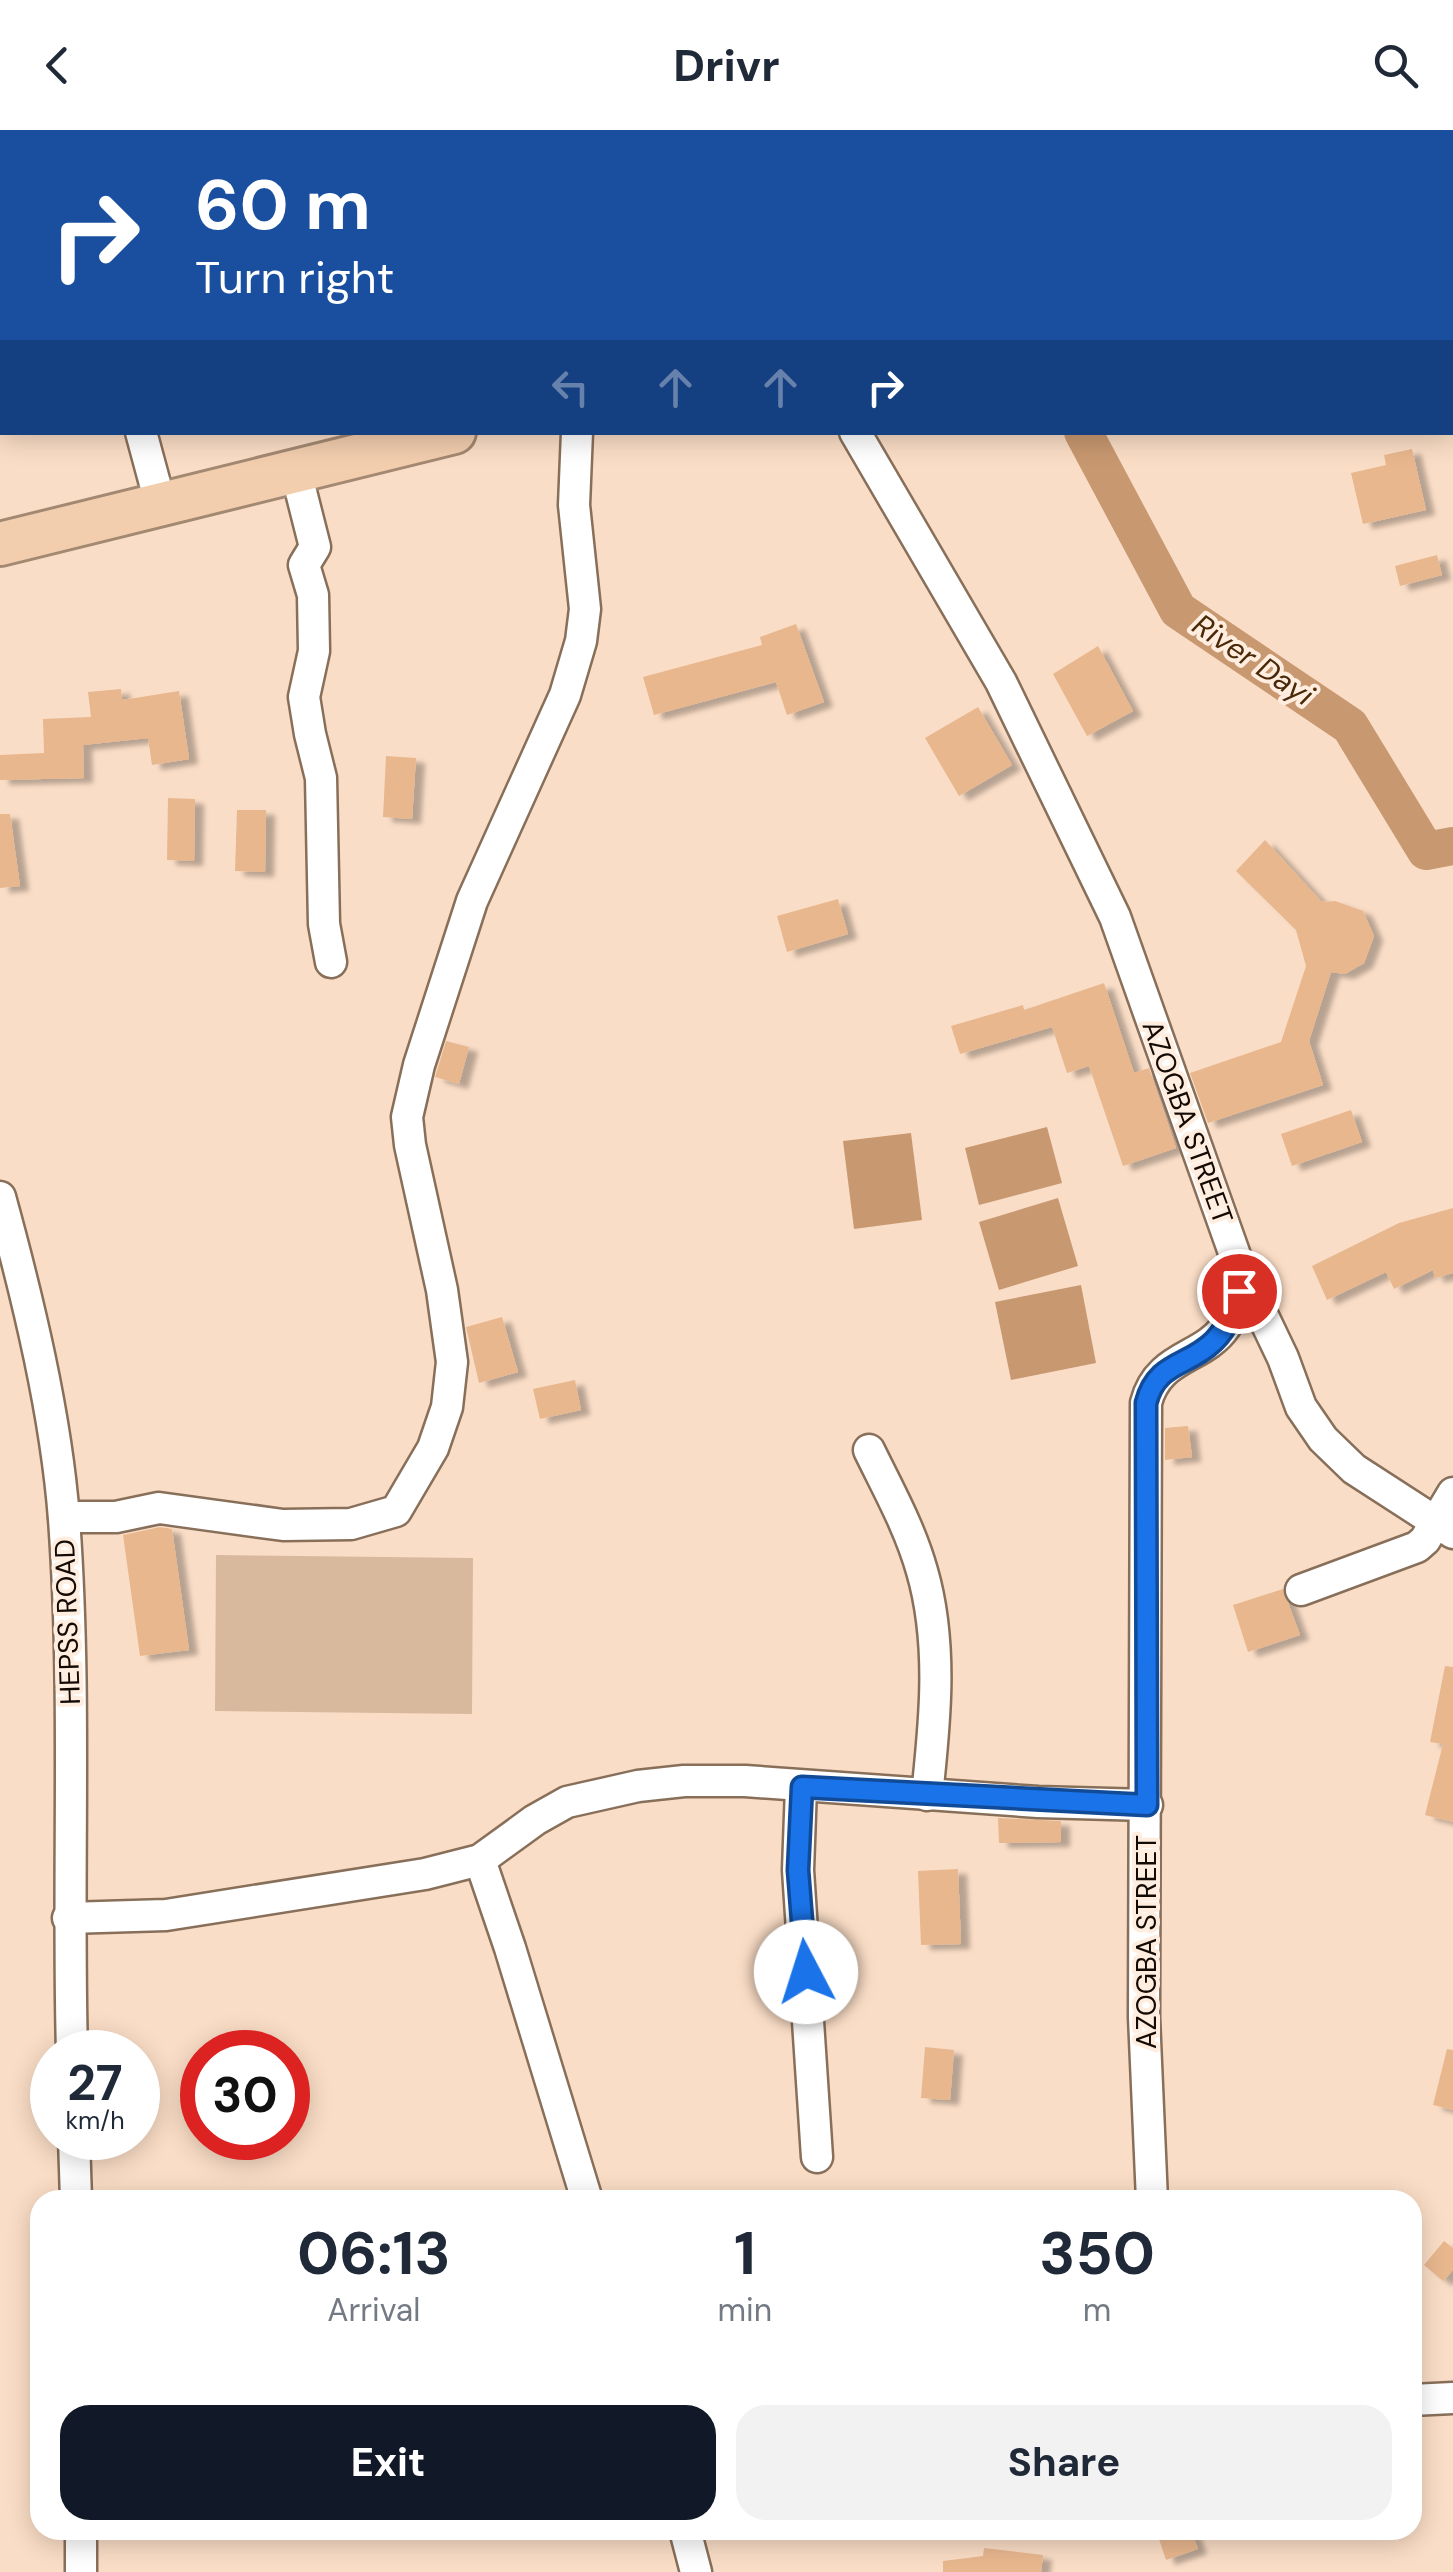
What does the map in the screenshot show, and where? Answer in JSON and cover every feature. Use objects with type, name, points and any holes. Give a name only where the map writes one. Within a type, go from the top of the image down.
[{"type":"highway","points":[[0,544],[442,435]]},
{"type":"street","points":[[142,435],[161,506]]},
{"type":"street","points":[[64,1517],[116,1517],[159,1508],[283,1524],[351,1524],[396,1511],[433,1448],[448,1407],[452,1362],[442,1290],[407,1117],[419,1065],[472,901],[565,695],[581,641],[584,609],[574,505],[577,435]]},
{"type":"street","name":"AZOGBA STREET","points":[[857,435],[1001,682],[1114,916],[1237,1261],[1239,1291],[1230,1321],[1212,1344],[1165,1370],[1150,1384],[1146,1403],[1144,2017],[1152,2190]]},
{"type":"street","points":[[296,472],[315,547],[304,565],[313,595],[314,650],[304,697],[322,778],[324,924],[331,962]]},
{"type":"street","name":"HEPSS ROAD","points":[[0,1197],[42,1377],[64,1517],[70,1709],[71,2030]]},
{"type":"street","points":[[1237,1261],[1302,1407],[1323,1439],[1354,1469],[1445,1527]]},
{"type":"street","points":[[868,1450],[923,1572],[933,1636],[936,1713],[926,1795]]},
{"type":"street","points":[[1301,1590],[1417,1548],[1445,1527],[1453,1493]]},
{"type":"street","points":[[68,1918],[166,1915],[356,1887],[480,1860],[567,1802],[610,1791],[684,1782],[746,1781],[926,1795],[1147,1805]]},
{"type":"street","points":[[802,1787],[798,1870],[818,2157]]},
{"type":"street","points":[[480,1860],[584,2190]]},
{"type":"street","points":[[75,2160],[76,2190]]},
{"type":"street","points":[[1422,2400],[1453,2398]]},
{"type":"street","points":[[81,2540],[81,2572]]},
{"type":"street","points":[[688,2540],[696,2572]]},
{"type":"shaded area","points":[[1047,1127],[1062,1183],[979,1205],[965,1148]]},
{"type":"shaded area","points":[[911,1133],[922,1220],[854,1229],[843,1141]]},
{"type":"shaded area","points":[[1058,1198],[1078,1266],[999,1290],[979,1222]]},
{"type":"shaded area","points":[[1081,1285],[1096,1363],[1011,1380],[995,1302]]},
{"type":"shaded area","points":[[216,1555],[473,1558],[472,1714],[215,1711]]},
{"type":"building","points":[[1412,449],[1426,510],[1363,524],[1351,473],[1386,465],[1384,455]]},
{"type":"building","points":[[1437,555],[1442,575],[1400,586],[1395,566]]},
{"type":"building","points":[[796,624],[824,702],[787,715],[776,682],[654,715],[643,677],[762,645],[760,637]]},
{"type":"building","points":[[1098,646],[1133,711],[1087,736],[1053,674]]},
{"type":"building","points":[[121,689],[122,700],[179,691],[189,759],[152,765],[148,738],[83,745],[84,778],[0,780],[0,755],[44,753],[43,719],[91,717],[88,692]]},
{"type":"building","points":[[978,707],[1012,765],[959,796],[925,738]]},
{"type":"building","points":[[386,756],[416,758],[412,819],[383,817]]},
{"type":"building","points":[[168,798],[195,799],[194,861],[167,860]]},
{"type":"building","points":[[237,810],[266,810],[265,872],[235,871]]},
{"type":"building","points":[[0,814],[10,814],[20,886],[0,888]]},
{"type":"building","points":[[1265,840],[1322,902],[1335,901],[1363,911],[1374,936],[1364,963],[1345,974],[1331,972],[1309,1041],[1323,1085],[1208,1123],[1190,1073],[1281,1042],[1306,966],[1296,930],[1236,871]]},
{"type":"building","points":[[838,899],[848,934],[787,952],[777,916]]},
{"type":"building","points":[[1104,983],[1134,1073],[1149,1068],[1176,1148],[1123,1166],[1089,1066],[1067,1073],[1052,1027],[960,1054],[951,1026],[1023,1005],[1024,1010]]},
{"type":"building","points":[[446,1041],[469,1047],[459,1084],[435,1077]]},
{"type":"building","points":[[1351,1110],[1362,1142],[1292,1166],[1281,1134]]},
{"type":"building","points":[[1453,1208],[1453,1273],[1435,1278],[1433,1270],[1394,1289],[1386,1272],[1327,1300],[1312,1266],[1399,1223]]},
{"type":"building","points":[[502,1317],[518,1372],[479,1383],[466,1327]]},
{"type":"building","points":[[575,1380],[581,1410],[540,1419],[533,1389]]},
{"type":"building","points":[[1188,1426],[1192,1457],[1165,1460],[1165,1428]]},
{"type":"building","points":[[160,1527],[172,1529],[189,1650],[140,1656],[123,1535]]},
{"type":"building","points":[[1283,1589],[1300,1635],[1248,1652],[1233,1605]]},
{"type":"building","points":[[1445,1666],[1453,1667],[1453,1822],[1425,1815],[1443,1744],[1430,1742]]},
{"type":"building","points":[[998,1818],[1061,1821],[1061,1842],[999,1843]]},
{"type":"building","points":[[958,1869],[961,1944],[921,1945],[918,1871]]},
{"type":"building","points":[[925,2047],[954,2050],[950,2100],[921,2098]]},
{"type":"building","points":[[1447,2049],[1453,2050],[1453,2110],[1433,2105]]},
{"type":"building","points":[[1444,2241],[1453,2248],[1453,2270],[1443,2281],[1424,2265]]},
{"type":"building","points":[[1159,2540],[1195,2540],[1198,2549],[1166,2560]]},
{"type":"building","points":[[984,2548],[1043,2555],[1041,2572],[943,2572],[943,2561],[983,2556]]},
{"type":"waterway","name":"River Dayi","points":[[1085,435],[1178,610],[1350,726],[1426,851],[1453,846]]},
{"type":"route","points":[[806,1972],[798,1870],[802,1787],[1147,1805],[1146,1403],[1150,1384],[1165,1370],[1212,1344],[1230,1321],[1239,1291]]}]
